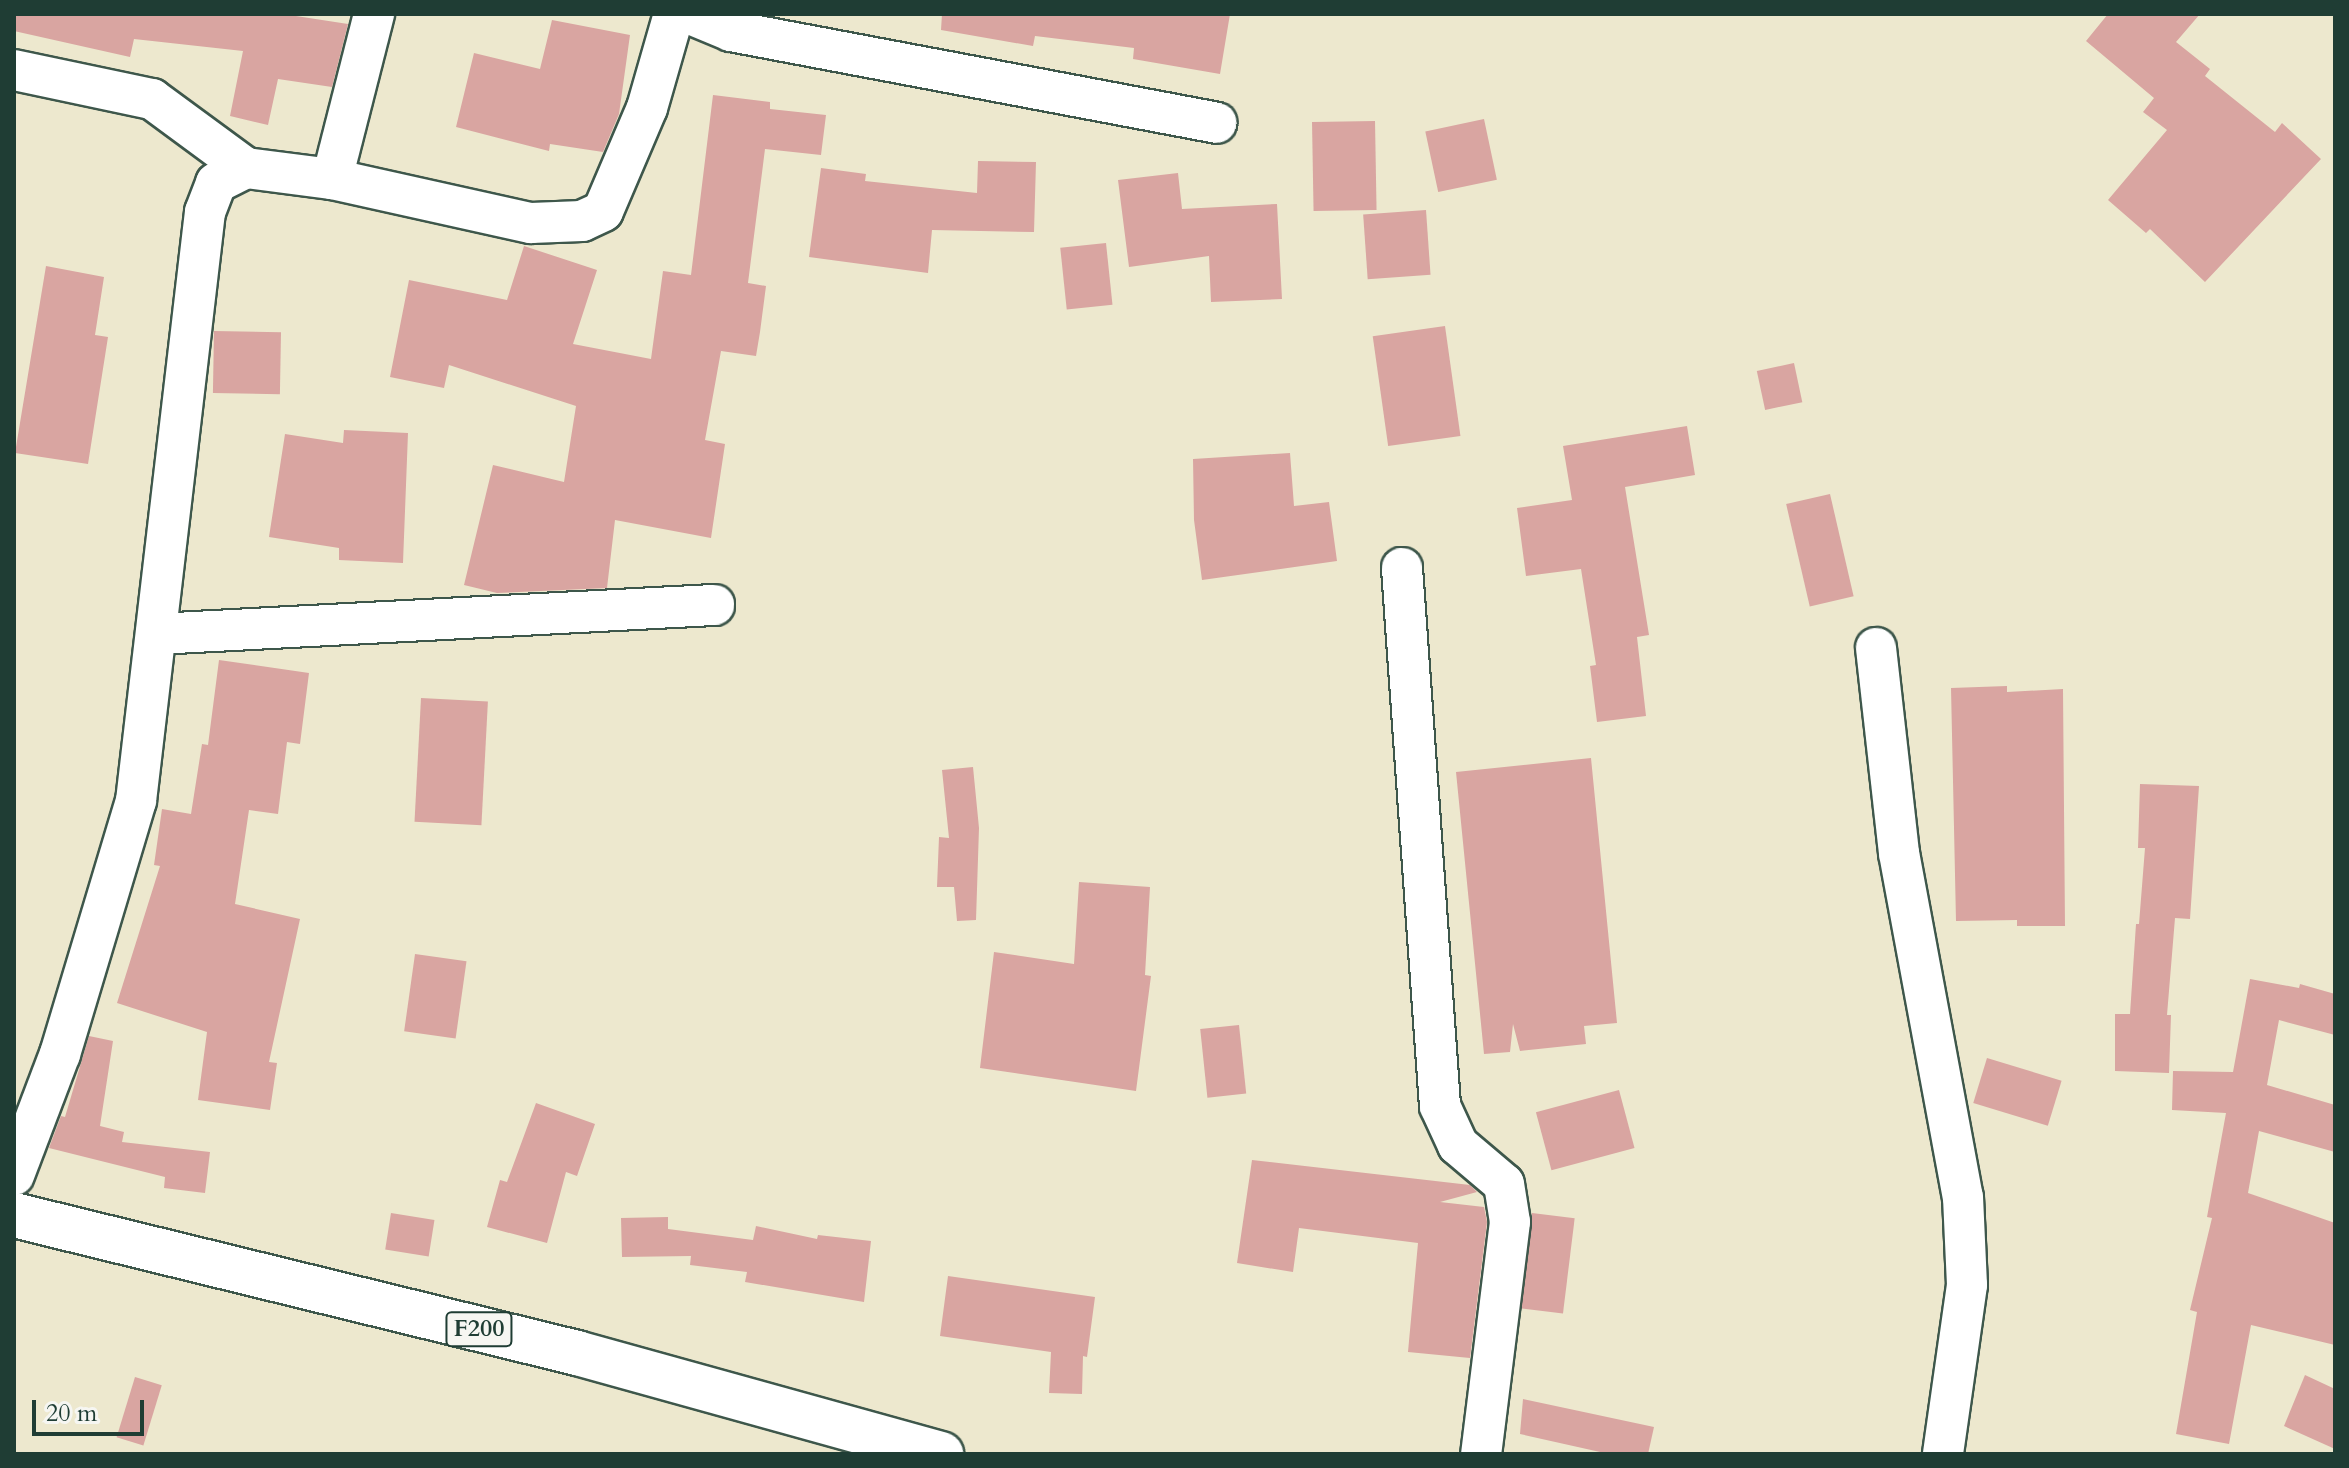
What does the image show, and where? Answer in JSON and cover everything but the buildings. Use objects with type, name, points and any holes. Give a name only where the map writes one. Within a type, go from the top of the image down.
[{"type":"main road","name":"F200","points":[[14,1215],[577,1353],[941,1454]]},
{"type":"street","points":[[332,179],[374,14]]},
{"type":"street","points":[[14,70],[152,99],[246,168],[332,179],[531,223],[582,221],[603,211],[647,108],[674,14]]},
{"type":"street","points":[[690,14],[731,31],[1216,123]]},
{"type":"street","points":[[14,1175],[60,1054],[136,801],[205,212],[216,183],[246,168]]},
{"type":"street","points":[[1402,568],[1440,1106],[1458,1145],[1504,1184],[1510,1222],[1481,1454]]},
{"type":"street","points":[[156,634],[714,605]]},
{"type":"street","points":[[1876,648],[1899,853],[1963,1197],[1967,1285],[1943,1454]]}]
